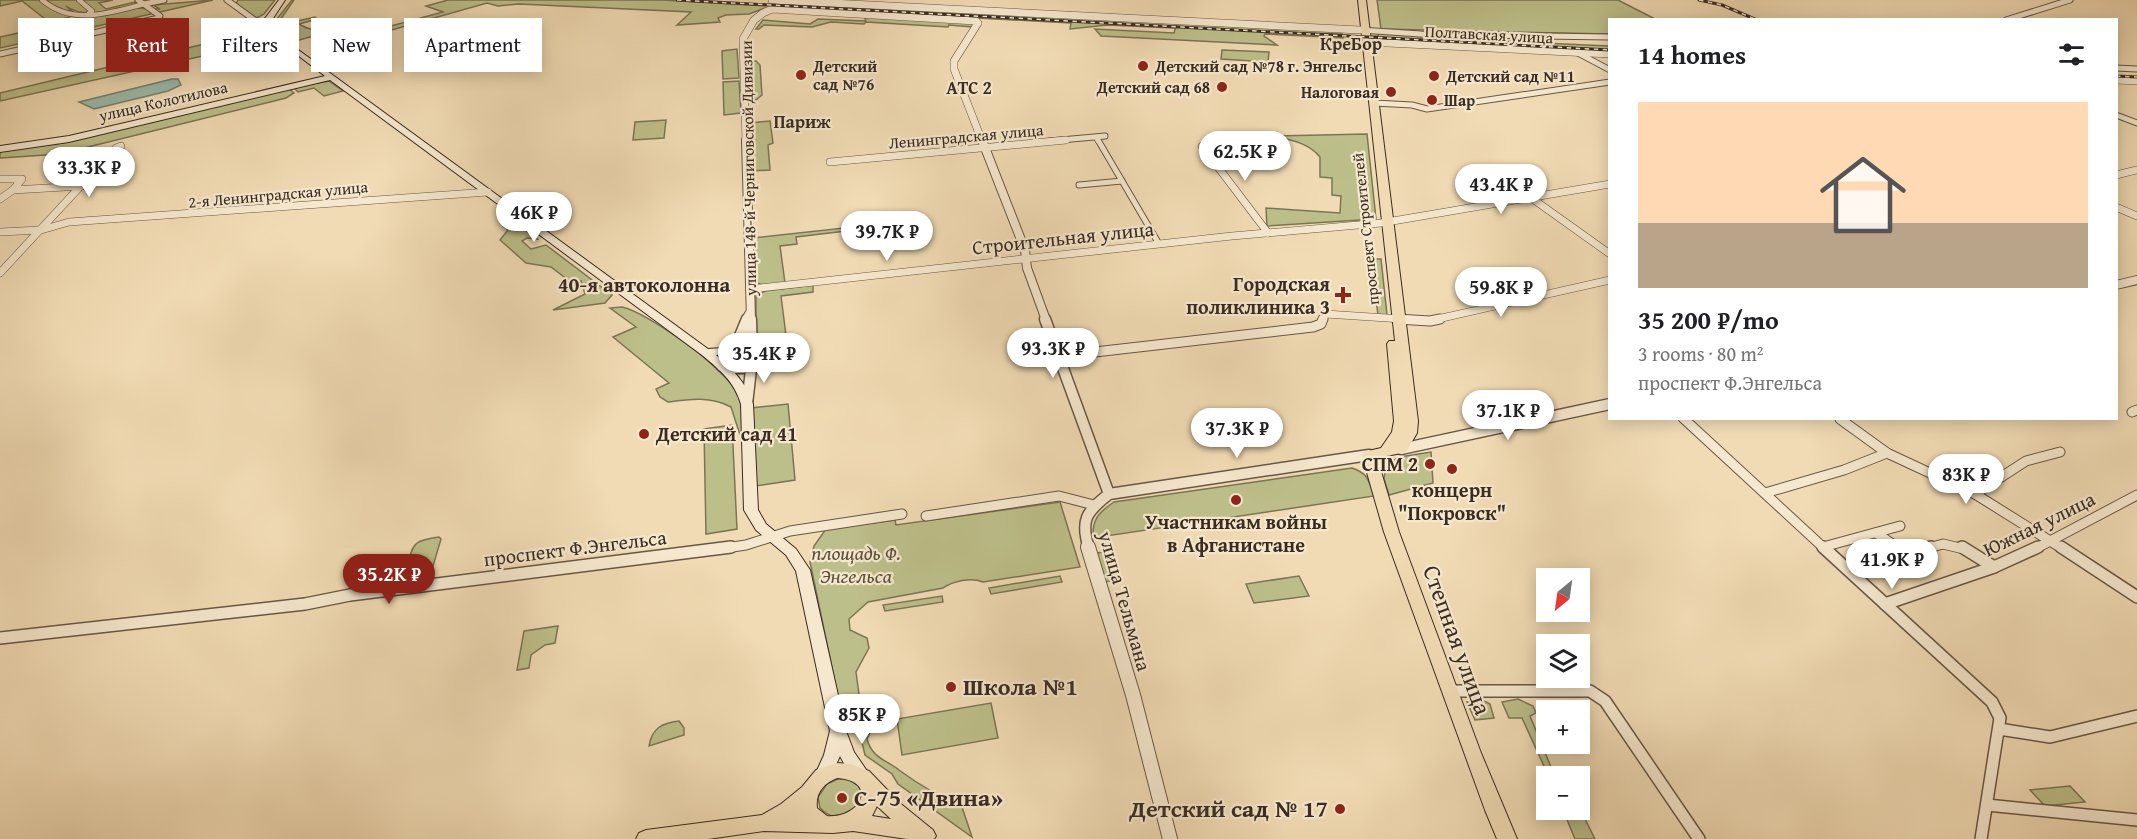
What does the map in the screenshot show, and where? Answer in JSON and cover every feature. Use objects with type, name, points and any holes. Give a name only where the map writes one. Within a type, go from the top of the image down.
[{"type":"main road","points":[[268,18],[282,0]]},
{"type":"main road","name":"проспект Строителей","points":[[1357,0],[1363,30]]},
{"type":"main road","name":"проспект Строителей","points":[[1362,0],[1364,42],[1395,319],[1401,421],[1394,451]]},
{"type":"main road","name":"проспект Строителей","points":[[1364,42],[1374,103],[1384,223]]},
{"type":"main road","points":[[299,53],[724,367],[743,391],[747,404]]},
{"type":"main road","name":"улица Колотилова","points":[[0,147],[69,139],[329,75]]},
{"type":"main road","points":[[706,353],[725,351],[737,343]]},
{"type":"main road","name":"улица 148-й Черниговской Дивизии","points":[[747,404],[751,510],[761,527],[791,552],[803,570],[838,731],[847,755],[866,781]]},
{"type":"main road","points":[[1369,455],[1394,451]]},
{"type":"main road","name":"Степная улица","points":[[1369,455],[1382,503],[1506,839]]},
{"type":"main road","name":"улица 148-й Черниговской Дивизии","points":[[822,777],[832,755],[838,731]]},
{"type":"main road","points":[[764,823],[788,810],[822,777],[840,770],[866,781],[894,810],[928,837]]},
{"type":"main road","points":[[848,823],[858,818],[868,807],[872,798],[866,781]]},
{"type":"main road","points":[[808,793],[806,802],[808,810],[814,818],[828,825]]},
{"type":"main road","points":[[646,839],[764,823],[828,825],[848,823],[886,826],[928,837]]},
{"type":"street","points":[[42,0],[60,13],[87,14],[164,0]]},
{"type":"street","points":[[79,0],[92,11],[87,14]]},
{"type":"street","points":[[0,54],[159,18],[157,13],[138,0]]},
{"type":"street","points":[[227,0],[252,18]]},
{"type":"street","name":"Полтавская улица","points":[[772,0],[1431,34],[1608,37]]},
{"type":"street","points":[[2012,18],[2070,0]]},
{"type":"street","points":[[824,11],[832,2]]},
{"type":"street","points":[[89,9],[106,9]]},
{"type":"street","name":"улица 148-й Черниговской Дивизии","points":[[747,404],[752,361],[743,39],[762,11],[776,9],[824,11]]},
{"type":"street","points":[[824,11],[976,21],[978,23],[954,62],[954,69],[1025,250],[1026,259],[1109,494],[1369,455]]},
{"type":"street","name":"Полтавская улица","points":[[1364,42],[1608,54]]},
{"type":"street","points":[[1578,52],[1608,69]]},
{"type":"street","points":[[2118,68],[2137,69]]},
{"type":"street","points":[[2118,80],[2137,81]]},
{"type":"street","points":[[1374,103],[1412,105],[1427,109],[1608,82]]},
{"type":"street","points":[[2118,116],[2137,123]]},
{"type":"street","name":"Ленинградская улица","points":[[830,162],[1105,136]]},
{"type":"street","points":[[1096,137],[1159,244]]},
{"type":"street","points":[[0,273],[3,267],[41,230],[116,148],[121,146]]},
{"type":"street","points":[[1202,146],[1268,232]]},
{"type":"street","points":[[2118,175],[2137,170]]},
{"type":"street","points":[[0,179],[22,179],[13,190],[0,199]]},
{"type":"street","points":[[1079,185],[1122,181]]},
{"type":"street","name":"Строительная улица","points":[[750,290],[1268,232],[1384,223],[1608,184]]},
{"type":"street","points":[[13,190],[82,186]]},
{"type":"street","name":"2-я Ленинградская улица","points":[[0,232],[41,230],[69,222],[488,192]]},
{"type":"street","points":[[1530,197],[1608,253]]},
{"type":"street","points":[[2118,208],[2137,216]]},
{"type":"street","points":[[1060,357],[1312,327],[1321,324],[1325,314],[1430,321],[1608,280]]},
{"type":"street","points":[[2118,284],[2135,280]]},
{"type":"street","name":"улица 148-й Черниговской Дивизии","points":[[724,367],[737,343],[751,308]]},
{"type":"street","points":[[724,367],[743,368],[752,361]]},
{"type":"street","points":[[1394,451],[1608,404]]},
{"type":"street","points":[[1685,420],[1992,702],[2001,718],[1981,839]]},
{"type":"street","points":[[1841,420],[1887,453],[1975,494],[2137,597]]},
{"type":"street","points":[[1975,494],[2026,462],[2060,452]]},
{"type":"street","points":[[1765,494],[1844,470],[1887,453]]},
{"type":"street","name":"улица Тельмана","points":[[1109,494],[1085,516],[1083,530],[1132,695],[1170,839]]},
{"type":"street","name":"Южная улица","points":[[1886,604],[1994,567],[2052,541],[2137,495]]},
{"type":"street","points":[[926,516],[1059,496],[1095,505]]},
{"type":"street","name":"проспект Ф.Энгельса","points":[[0,638],[305,604],[350,595],[506,578],[746,545],[790,531],[902,514]]},
{"type":"street","points":[[1823,547],[1900,526]]},
{"type":"street","points":[[1876,533],[1898,548],[1912,552],[1943,544],[1960,546],[1994,567]]},
{"type":"street","points":[[1450,691],[1590,691],[1595,693],[1605,701],[1698,839]]},
{"type":"street","points":[[1999,729],[2050,737],[2137,716]]},
{"type":"street","points":[[1987,804],[2020,810],[2107,815],[2137,820]]},
{"type":"green space","points":[[0,0],[113,0],[99,3],[106,9],[135,2],[138,5],[91,13],[66,6],[76,15],[66,18],[44,18],[22,1],[0,6]]},
{"type":"green space","points":[[213,0],[133,18],[106,18],[106,24],[94,27],[94,18],[84,18],[137,8],[160,9],[153,5]]},
{"type":"green space","points":[[238,0],[275,0],[264,14],[257,18],[236,4]]},
{"type":"green space","points":[[292,0],[294,0],[281,18],[278,18]]},
{"type":"green space","points":[[448,0],[662,0],[823,9],[765,8],[749,14],[726,15],[718,18],[720,22],[677,25],[691,12],[519,4],[498,6],[487,3],[434,18],[421,18],[443,12],[426,6]]},
{"type":"green space","points":[[1377,0],[1618,0],[1653,18],[1608,18],[1608,34],[1381,29]]},
{"type":"green space","points":[[833,5],[1341,29],[1342,34],[1301,33],[1343,36],[1343,38],[1265,34],[1264,36],[1277,45],[1101,36],[1095,29],[1174,33],[1176,26],[1174,28],[1108,25],[1070,29],[1071,23],[830,10],[999,17],[831,8]]},
{"type":"green space","points":[[864,16],[969,21],[974,24],[972,27],[949,25],[948,27],[831,22],[812,27],[764,25],[756,29],[763,20],[810,24],[818,19],[866,21]]},
{"type":"green space","points":[[315,17],[316,18],[311,18],[311,21],[299,24],[299,21]]},
{"type":"green space","points":[[404,23],[404,26],[392,30],[392,26]]},
{"type":"green space","points":[[299,24],[311,29],[311,37],[299,40]]},
{"type":"green space","points":[[18,33],[18,44],[0,48],[0,37]]},
{"type":"green space","points":[[1379,33],[1431,36],[1432,38],[1608,46],[1608,53],[1374,41],[1372,36],[1378,36]]},
{"type":"green space","points":[[201,45],[201,56],[189,59],[189,48]]},
{"type":"green space","points":[[737,49],[739,78],[723,79],[722,51]]},
{"type":"green space","points":[[1222,50],[1269,52],[1268,62],[1221,59]]},
{"type":"green space","points":[[756,61],[760,65],[762,95],[756,100],[750,98],[747,62]]},
{"type":"green space","points":[[106,68],[106,72],[130,72],[0,101],[0,93]]},
{"type":"green space","points":[[329,81],[343,91],[324,96],[314,88],[298,92],[293,87]]},
{"type":"green space","points":[[739,81],[741,113],[724,115],[723,82]]},
{"type":"green space","points":[[288,88],[294,93],[286,98],[88,147],[91,152],[0,158],[0,151],[62,143]]},
{"type":"green space","points":[[666,120],[664,138],[633,140],[635,122]]},
{"type":"green space","points":[[770,121],[773,143],[768,145],[770,170],[751,171],[749,123]]},
{"type":"green space","points":[[1367,134],[1376,219],[1267,226],[1266,208],[1340,213],[1341,196],[1332,195],[1332,178],[1320,177],[1320,157],[1316,152],[1305,145],[1274,136]]},
{"type":"green space","points":[[515,222],[537,239],[527,238],[522,241],[531,249],[546,245],[612,295],[605,303],[553,310],[585,294],[581,281],[572,283],[551,267],[526,263],[500,240],[508,230],[503,226]]},
{"type":"green space","points":[[853,227],[854,230],[796,237],[797,244],[780,246],[785,283],[763,285],[757,283],[753,238]]},
{"type":"green space","points":[[1371,259],[1381,259],[1387,315],[1378,315]]},
{"type":"green space","points":[[813,285],[813,292],[781,296],[789,359],[767,362],[756,357],[756,296],[765,291]]},
{"type":"green space","points":[[622,307],[634,311],[667,330],[701,355],[728,381],[736,391],[741,403],[742,441],[731,407],[716,401],[692,399],[668,402],[660,397],[656,389],[669,383],[613,337],[636,327],[610,308]]},
{"type":"green space","points":[[788,404],[795,480],[756,486],[751,408]]},
{"type":"green space","points":[[732,425],[737,529],[706,534],[704,429]]},
{"type":"green space","points":[[1431,452],[1433,483],[1389,495],[1384,479],[1386,465],[1399,457]]},
{"type":"green space","points":[[1352,468],[1365,475],[1374,496],[1093,538],[1095,521],[1104,509],[1114,502]]},
{"type":"green space","name":"площадь Ф. Энгельса","points":[[1060,502],[1080,567],[983,582],[962,580],[943,588],[868,602],[849,619],[850,630],[867,638],[869,648],[856,672],[860,702],[840,706],[810,562],[814,546],[826,529],[895,520],[896,525]]},
{"type":"green space","points":[[439,537],[441,539],[433,566],[412,571],[405,569],[418,542]]},
{"type":"green space","points":[[1108,552],[1118,580],[1104,582],[1095,553]]},
{"type":"green space","points":[[1060,576],[1062,582],[991,594],[989,588]]},
{"type":"green space","points":[[1299,576],[1309,596],[1254,603],[1246,584]]},
{"type":"green space","points":[[942,596],[943,602],[885,611],[883,605]]},
{"type":"green space","points":[[558,626],[555,643],[545,645],[531,655],[529,668],[517,670],[524,631]]},
{"type":"green space","points":[[1480,699],[1490,704],[1494,718],[1475,720],[1467,702]]},
{"type":"green space","points":[[1518,699],[1533,706],[1536,713],[1530,716],[1536,731],[1536,749],[1522,718],[1509,718],[1502,702]]},
{"type":"green space","points":[[991,703],[998,738],[902,755],[897,719]]},
{"type":"green space","points":[[860,709],[877,718],[867,739],[872,750],[880,758],[921,785],[961,804],[972,837],[898,784],[892,774],[865,755],[855,713]]},
{"type":"green space","points":[[679,721],[684,728],[684,735],[649,746],[650,740],[659,727]]},
{"type":"green space","points":[[1538,754],[1546,754],[1551,766],[1544,766]]},
{"type":"green space","points":[[838,779],[852,780],[859,786],[861,795],[858,804],[842,816],[831,815],[820,808],[818,797],[827,784]]},
{"type":"green space","points":[[2070,786],[2085,802],[2045,806],[2030,790]]},
{"type":"green space","points":[[1567,820],[1586,820],[1595,839],[1575,839]]},
{"type":"shaded area","points":[[178,79],[181,85],[168,91],[94,109],[79,102]]},
{"type":"railway","points":[[677,0],[1608,50]]},
{"type":"railway","points":[[1699,0],[1722,5],[1752,18]]},
{"type":"railway","points":[[2118,76],[2137,77]]},
{"type":"place","name":"Детский сад №78 г. Энгельс","points":[[1143,66]]},
{"type":"place","name":"Детский сад №76","points":[[801,75]]},
{"type":"place","name":"Детский сад №11","points":[[1434,76]]},
{"type":"place","name":"Детский сад 68","points":[[1222,87]]},
{"type":"place","name":"Налоговая","points":[[1391,92]]},
{"type":"place","name":"Шар","points":[[1432,100]]},
{"type":"place","name":"Городская поликлиника 3","points":[[1343,295]]},
{"type":"place","name":"Детский сад 41","points":[[644,434]]},
{"type":"place","name":"СПМ 2","points":[[1430,464]]},
{"type":"place","name":"концерн \"Покровск\"","points":[[1452,469]]},
{"type":"place","name":"Участникам войны в Афганистане","points":[[1236,500]]},
{"type":"place","name":"Школа №1","points":[[951,687]]},
{"type":"place","name":"С-75 «Двина»","points":[[842,798]]},
{"type":"place","name":"Детский сад № 17","points":[[1340,809]]},
{"type":"district","name":"КреБор","points":[[1351,44]]},
{"type":"district","name":"АТС 2","points":[[969,88]]},
{"type":"district","name":"Париж","points":[[802,122]]},
{"type":"district","name":"40-я автоколонна","points":[[644,285]]}]
